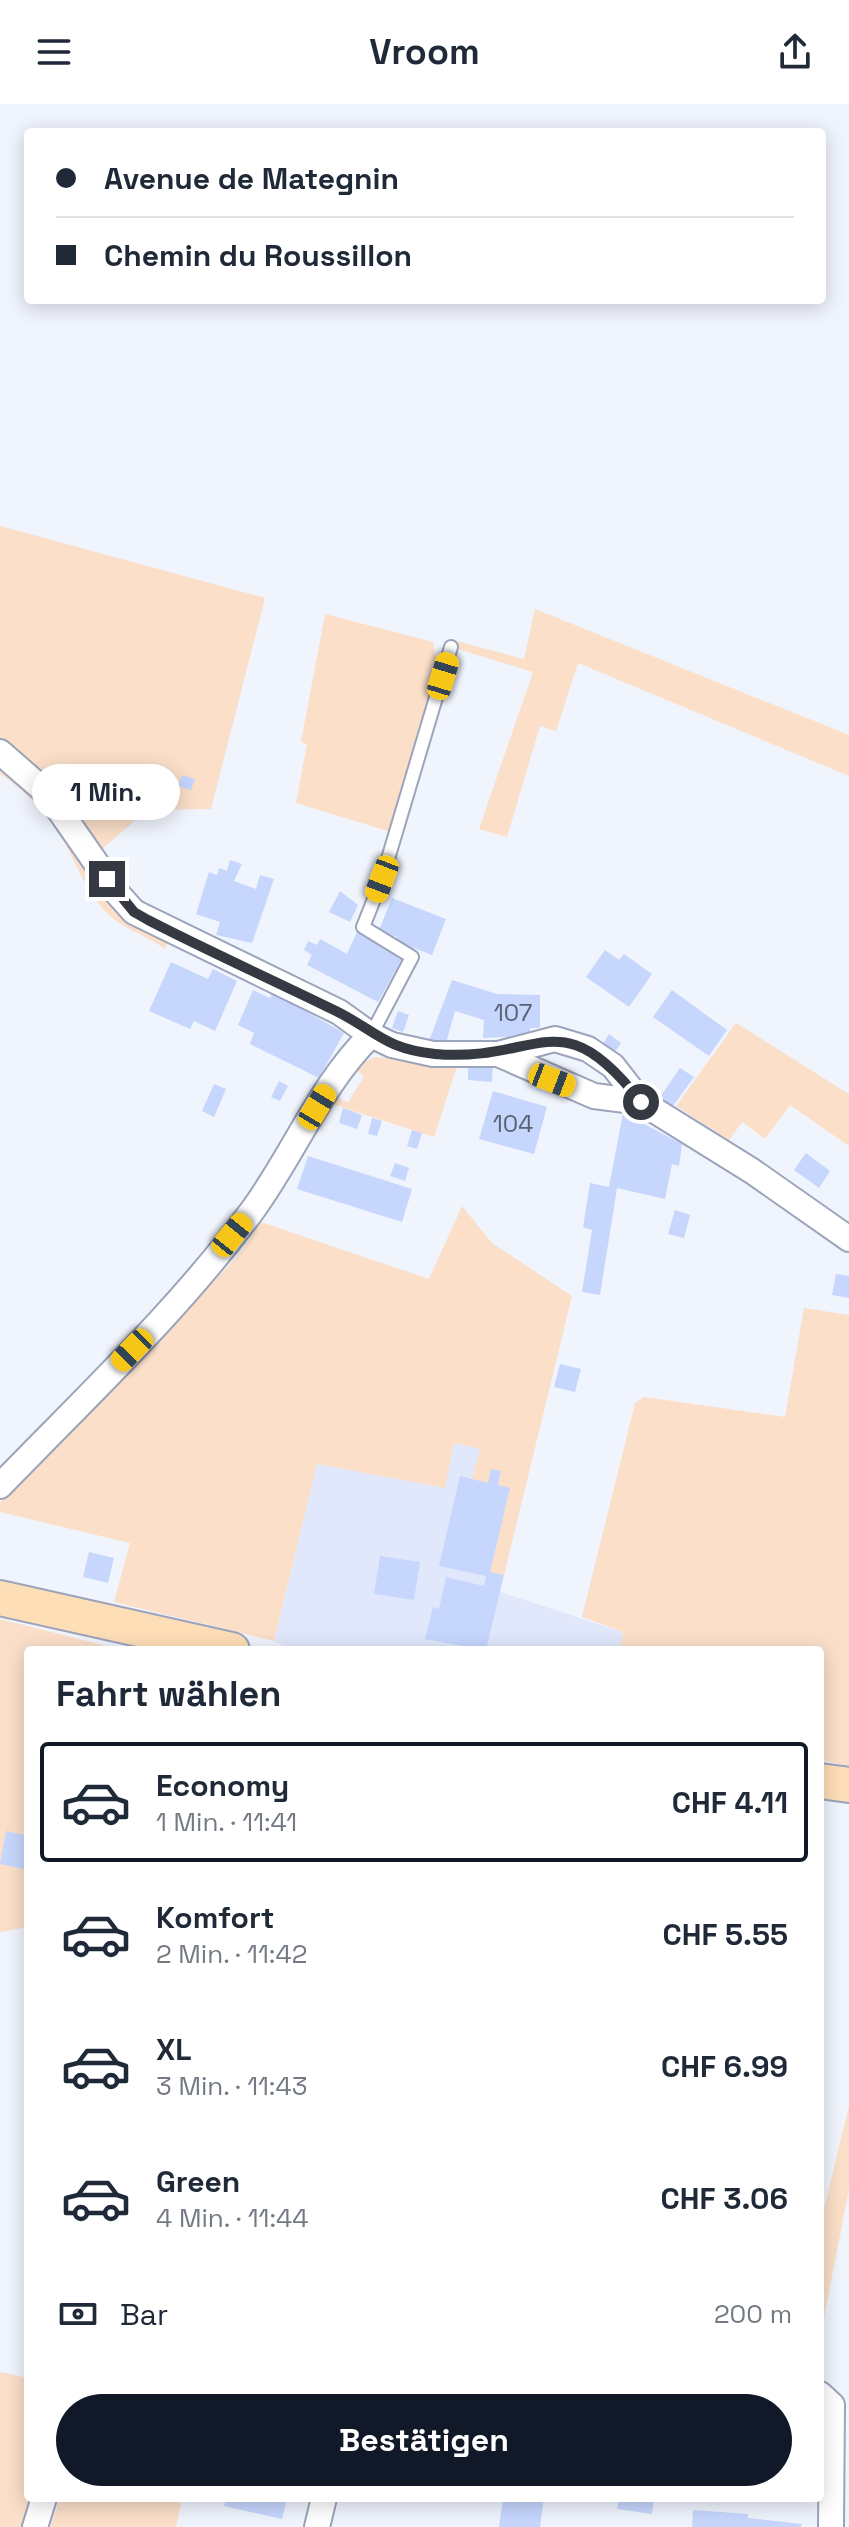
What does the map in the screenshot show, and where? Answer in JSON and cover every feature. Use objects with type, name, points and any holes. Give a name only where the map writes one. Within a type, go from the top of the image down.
[{"type":"main road","points":[[0,1598],[214,1646]]},
{"type":"street","points":[[0,752],[48,794],[117,893],[134,912],[339,1012],[371,1035],[392,1045],[433,1054],[498,1054],[555,1039],[576,1044],[613,1066],[641,1102],[752,1171],[849,1239]]},
{"type":"street","points":[[0,1486],[151,1329],[243,1223],[342,1066],[371,1035]]},
{"type":"street","points":[[498,1054],[594,1096],[641,1102]]},
{"type":"street","points":[[824,2397],[832,2405],[831,2527]]},
{"type":"street","points":[[35,2527],[43,2502]]},
{"type":"street","points":[[317,2527],[323,2502]]},
{"type":"lane","points":[[371,1035],[412,957],[363,927],[382,879],[451,647]]},
{"type":"shaded area","points":[[0,526],[265,598],[211,809],[147,810],[101,850],[32,767],[0,737]]},
{"type":"shaded area","points":[[535,609],[849,735],[849,776],[578,663],[556,731],[540,726],[507,837],[479,829],[533,672],[451,647],[453,640],[524,659]]},
{"type":"shaded area","points":[[325,614],[433,642],[439,673],[391,832],[296,803],[307,744],[301,742]]},
{"type":"shaded area","points":[[0,763],[31,789],[128,919],[168,941],[165,949],[117,922],[103,909],[51,822],[31,799],[0,774]]},
{"type":"shaded area","points":[[736,1023],[849,1094],[849,1146],[790,1105],[765,1139],[742,1122],[729,1140],[676,1106]]},
{"type":"shaded area","points":[[375,1057],[457,1066],[434,1137],[332,1104],[336,1098],[348,1102],[364,1077],[354,1067]]},
{"type":"shaded area","points":[[462,1206],[492,1243],[572,1296],[504,1575],[490,1572],[510,1488],[498,1485],[501,1471],[491,1470],[488,1483],[472,1479],[480,1449],[454,1443],[445,1488],[317,1464],[274,1641],[114,1602],[130,1543],[0,1512],[0,1503],[238,1256],[261,1222],[429,1279]]},
{"type":"shaded area","points":[[804,1308],[849,1315],[849,1766],[824,1761],[824,1646],[621,1646],[623,1632],[582,1617],[635,1403],[644,1397],[785,1417]]},
{"type":"shaded area","points":[[453,1443],[480,1449],[473,1479],[510,1488],[500,1592],[623,1632],[621,1646],[284,1646],[274,1641],[317,1463],[444,1488]]},
{"type":"shaded area","points":[[0,1619],[103,1645],[24,1646],[24,1928],[0,1932]]},
{"type":"shaded area","points":[[849,2106],[849,2189],[824,2317],[824,2209]]},
{"type":"shaded area","points":[[0,2372],[24,2377],[24,2502],[35,2502],[26,2527],[0,2527]]},
{"type":"shaded area","points":[[59,2502],[181,2502],[176,2527],[50,2527]]},
{"type":"building","points":[[182,775],[195,779],[191,790],[178,786]]},
{"type":"building","points":[[230,860],[242,864],[234,881],[256,889],[260,875],[274,879],[252,943],[216,935],[220,922],[196,914],[209,872],[217,875],[219,868],[227,871]]},
{"type":"building","points":[[340,891],[358,905],[350,922],[329,912]]},
{"type":"building","points":[[392,898],[446,919],[432,955],[395,941],[397,937],[379,930]]},
{"type":"building","points":[[357,932],[403,957],[378,1002],[307,965],[312,955],[304,950],[308,941],[317,945],[320,939],[347,954]]},
{"type":"building","points":[[605,950],[619,960],[624,954],[652,974],[629,1007],[586,977]]},
{"type":"building","points":[[171,962],[208,979],[213,969],[237,981],[215,1031],[194,1021],[190,1029],[149,1011]]},
{"type":"building","points":[[452,980],[497,994],[540,995],[540,1028],[530,1028],[530,1036],[483,1038],[484,1020],[455,1011],[446,1043],[429,1041]]},
{"type":"building","points":[[253,990],[270,998],[272,992],[344,1033],[319,1078],[250,1044],[254,1033],[238,1025]]},
{"type":"building","points":[[672,990],[727,1030],[709,1056],[653,1017]]},
{"type":"building","points":[[398,1011],[409,1015],[403,1032],[392,1028]]},
{"type":"building","points":[[609,1034],[621,1043],[613,1055],[601,1047]]},
{"type":"building","points":[[468,1064],[493,1064],[492,1082],[468,1080]]},
{"type":"building","points":[[680,1068],[694,1077],[673,1106],[660,1097]]},
{"type":"building","points":[[279,1081],[288,1086],[280,1101],[271,1097]]},
{"type":"building","points":[[214,1084],[226,1089],[214,1117],[202,1111]]},
{"type":"building","points":[[493,1091],[547,1107],[534,1154],[479,1139]]},
{"type":"building","points":[[343,1108],[362,1115],[357,1129],[339,1123]]},
{"type":"building","points":[[623,1113],[682,1144],[679,1166],[672,1164],[665,1199],[617,1188],[600,1295],[582,1292],[592,1230],[583,1227],[590,1183],[609,1187]]},
{"type":"building","points":[[372,1118],[382,1121],[377,1136],[368,1134]]},
{"type":"building","points":[[412,1130],[422,1133],[417,1149],[407,1146]]},
{"type":"building","points":[[806,1153],[830,1171],[819,1188],[794,1170]]},
{"type":"building","points":[[308,1156],[412,1189],[402,1222],[297,1189]]},
{"type":"building","points":[[395,1163],[409,1168],[405,1181],[390,1176]]},
{"type":"building","points":[[675,1210],[690,1215],[684,1238],[668,1234]]},
{"type":"building","points":[[836,1274],[849,1276],[849,1298],[832,1295]]},
{"type":"building","points":[[560,1364],[581,1369],[575,1392],[554,1387]]},
{"type":"building","points":[[491,1469],[501,1471],[498,1485],[510,1488],[490,1572],[504,1575],[487,1646],[464,1646],[425,1639],[433,1607],[439,1609],[446,1577],[484,1586],[486,1576],[439,1566],[460,1476],[488,1483]]},
{"type":"building","points":[[89,1552],[114,1558],[108,1583],[83,1577]]},
{"type":"building","points":[[380,1556],[420,1562],[414,1600],[374,1594]]},
{"type":"building","points":[[6,1831],[24,1835],[24,1869],[0,1864]]},
{"type":"building","points":[[225,2502],[286,2502],[282,2519],[224,2506]]},
{"type":"building","points":[[502,2502],[543,2502],[540,2527],[499,2527]]},
{"type":"building","points":[[618,2502],[654,2502],[652,2514],[617,2509]]},
{"type":"building","points":[[693,2510],[748,2514],[748,2518],[802,2524],[801,2527],[692,2527]]},
{"type":"route","points":[[107,879],[134,912],[339,1012],[380,1040],[433,1054],[456,1055],[498,1054],[555,1039],[564,1040],[602,1057],[613,1066],[641,1102]]}]
